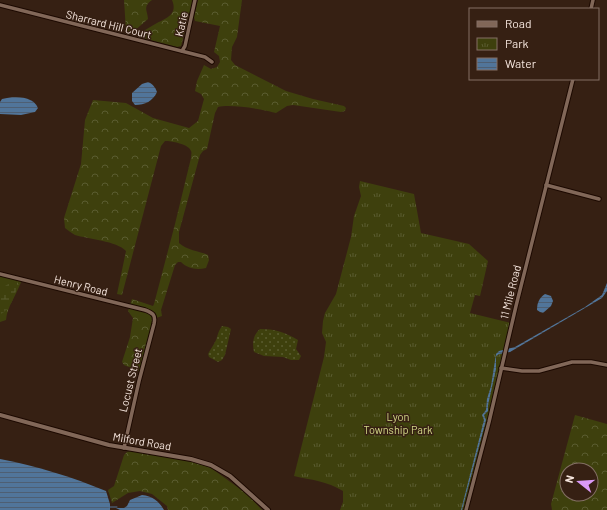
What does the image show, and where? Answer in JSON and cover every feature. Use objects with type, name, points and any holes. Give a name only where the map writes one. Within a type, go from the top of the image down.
[{"type":"street","name":"Katie","points":[[182,51],[185,46],[195,0]]},
{"type":"street","name":"Sharrard Hill Court","points":[[0,5],[205,57],[212,62]]},
{"type":"street","name":"11 Mile Road","points":[[466,510],[574,80]]},
{"type":"street","points":[[546,186],[599,199]]},
{"type":"street","name":"Henry Road","points":[[0,274],[145,310],[153,314],[156,318]]},
{"type":"street","name":"Locust Street","points":[[124,448],[139,381],[156,318]]},
{"type":"street","points":[[501,368],[522,371],[539,371],[572,362],[591,362],[607,366]]},
{"type":"street","name":"Milford Road","points":[[0,415],[109,445],[191,459],[211,465],[230,476],[268,510]]},
{"type":"green space","points":[[124,0],[152,0],[146,7],[148,19],[133,32],[126,31]]},
{"type":"green space","points":[[172,0],[193,0],[181,46],[177,47],[139,37],[140,33],[173,12],[174,9]]},
{"type":"green space","points":[[198,0],[242,0],[237,37],[232,47],[231,60],[235,65],[286,91],[344,106],[346,108],[345,111],[341,112],[293,105],[287,106],[276,113],[247,107],[218,107],[215,113],[207,149],[200,155],[179,232],[179,243],[189,249],[208,255],[209,260],[206,268],[203,269],[190,268],[181,262],[178,262],[175,265],[161,310],[162,316],[156,318],[141,372],[124,365],[122,362],[130,337],[133,318],[128,311],[132,299],[153,306],[154,304],[191,158],[190,149],[180,143],[165,141],[161,146],[122,295],[117,294],[126,251],[116,245],[75,235],[65,228],[64,218],[81,164],[85,120],[93,100],[126,103],[153,118],[189,128],[198,121],[204,99],[201,94],[195,91],[197,81],[204,65],[211,69],[217,67],[220,62],[219,56],[214,52],[220,26],[195,21],[194,17]]},
{"type":"green space","name":"Lyon Township Park","points":[[360,181],[414,194],[421,233],[469,244],[488,261],[480,296],[475,295],[470,313],[511,323],[466,510],[340,510],[343,502],[343,491],[325,483],[294,476],[324,357],[326,342],[322,333],[323,321],[325,313],[336,294],[351,237],[354,216],[361,196],[359,187]]},
{"type":"green space","points":[[0,274],[22,279],[8,310],[6,320],[0,322]]},
{"type":"green space","points":[[15,281],[17,282],[17,286],[12,301],[7,309],[0,314],[0,289]]},
{"type":"green space","points":[[222,326],[231,329],[225,355],[222,360],[218,362],[209,357],[208,354]]},
{"type":"green space","points":[[260,329],[279,332],[298,340],[296,349],[301,356],[299,360],[264,356],[254,352],[254,339]]},
{"type":"green space","points":[[575,415],[607,424],[607,510],[552,510],[551,504],[559,474],[559,502],[599,502],[599,462],[562,462]]},
{"type":"green space","points":[[130,451],[190,461],[211,468],[247,494],[262,510],[168,510],[167,506],[152,494],[140,491],[128,493],[112,503],[108,490],[114,486],[124,455]]},
{"type":"water","points":[[148,82],[153,85],[157,92],[148,102],[135,105],[132,101],[132,93],[142,84]]},
{"type":"water","points":[[12,97],[31,100],[38,108],[35,112],[21,115],[0,114],[0,102],[2,99]]},
{"type":"water","points":[[607,283],[607,291],[602,298],[510,352],[496,356],[496,369],[488,411],[484,415],[486,420],[461,510],[484,420],[482,415],[486,410],[496,354],[499,351],[515,347],[585,307],[602,295]]},
{"type":"water","points":[[545,294],[551,296],[553,301],[551,306],[543,313],[537,310],[537,307],[540,299]]},
{"type":"water","points":[[0,459],[54,472],[106,491],[110,504],[110,510],[0,510]]},
{"type":"water","points":[[142,495],[149,496],[155,500],[164,510],[120,510],[116,508],[124,508],[130,500]]},
{"type":"waterway","points":[[109,507],[117,507]]}]
